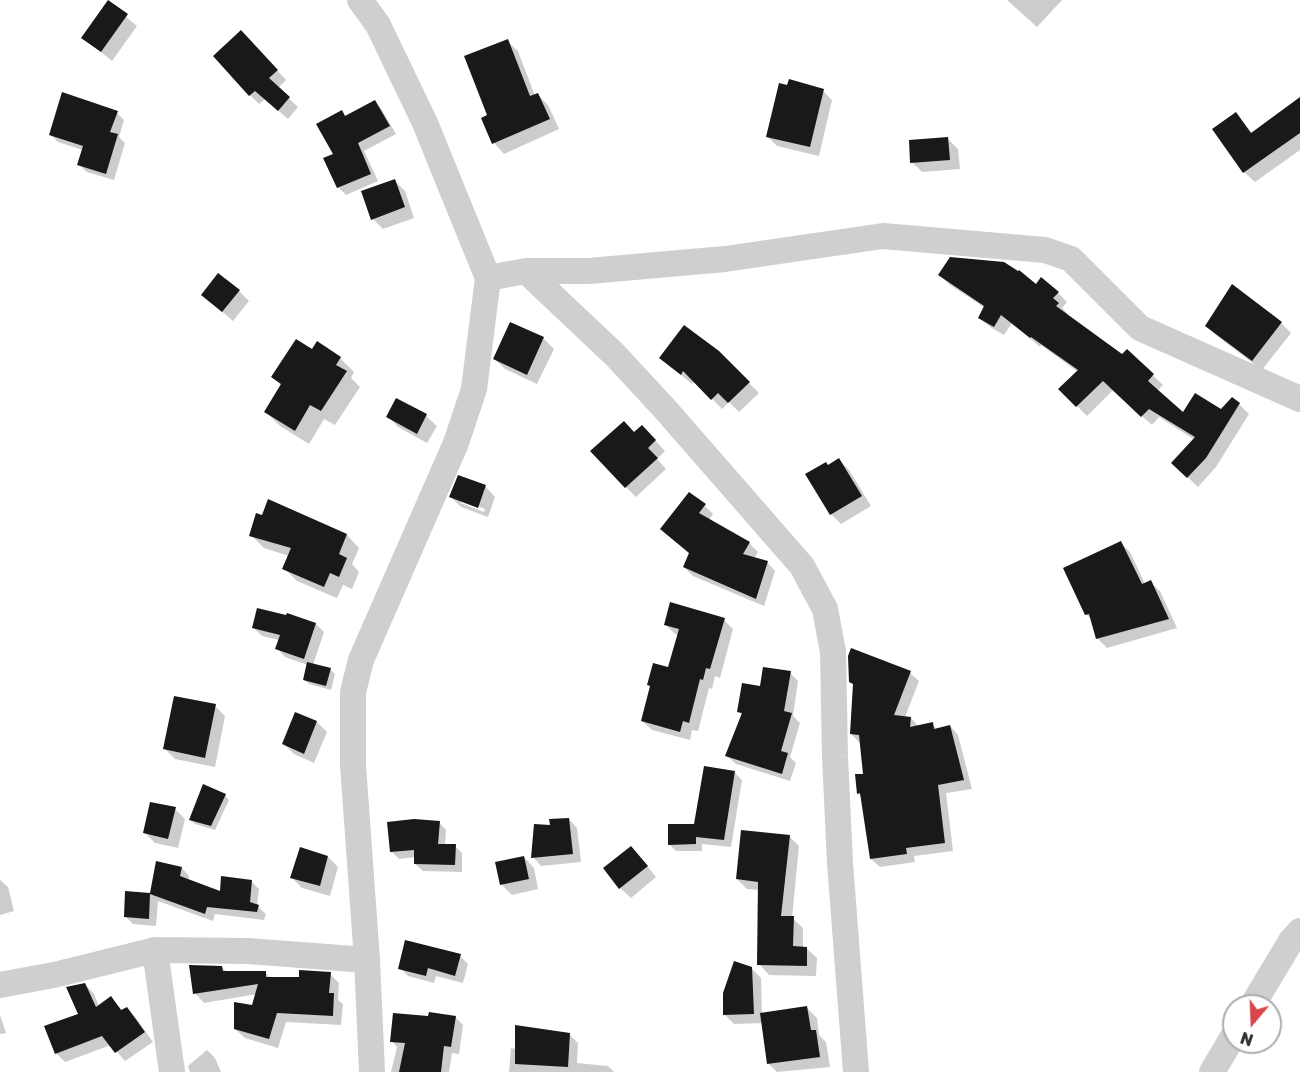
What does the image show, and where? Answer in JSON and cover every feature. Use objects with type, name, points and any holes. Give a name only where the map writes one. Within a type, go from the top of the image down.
[{"type":"street","points":[[360,0],[378,25],[424,123],[488,278],[474,389],[456,443],[361,660],[353,692],[353,765],[367,960],[372,1072]]},
{"type":"street","points":[[378,25],[385,0]]},
{"type":"street","points":[[488,278],[526,271],[589,271],[725,259],[884,236],[1045,250],[1071,259],[1140,328],[1300,399]]},
{"type":"street","points":[[526,271],[615,355],[665,409],[802,566],[825,609],[833,652],[840,863],[856,1072]]},
{"type":"street","points":[[1259,994],[1291,941],[1300,931]]},
{"type":"street","points":[[0,985],[54,975],[155,950],[248,951],[367,960]]},
{"type":"street","points":[[155,950],[172,1072]]},
{"type":"street","points":[[1212,1072],[1223,1054]]},
{"type":"building","points":[[108,0],[128,14],[101,52],[81,38]]},
{"type":"building","points":[[241,30],[278,70],[269,78],[290,97],[278,111],[255,91],[249,96],[213,56]]},
{"type":"building","points":[[508,39],[530,96],[538,93],[550,119],[492,144],[481,118],[487,115],[464,56]]},
{"type":"building","points":[[789,79],[824,89],[810,147],[766,137],[779,83],[787,85]]},
{"type":"building","points":[[62,92],[118,111],[110,132],[118,134],[106,174],[77,165],[83,146],[49,135]]},
{"type":"building","points":[[1300,97],[1300,133],[1243,173],[1212,129],[1236,112],[1251,133]]},
{"type":"building","points":[[375,100],[390,126],[358,143],[371,174],[337,188],[323,158],[333,154],[316,124],[342,110],[345,116]]},
{"type":"building","points":[[948,137],[950,160],[910,163],[909,140]]},
{"type":"building","points":[[395,179],[405,207],[371,220],[361,191]]},
{"type":"building","points":[[950,257],[1004,262],[1019,270],[1036,284],[1041,277],[1059,292],[1053,298],[1059,303],[1056,306],[1122,354],[1127,349],[1154,374],[1148,381],[1183,412],[1195,393],[1221,409],[1232,397],[1240,403],[1206,458],[1187,478],[1171,463],[1195,437],[1149,409],[1141,417],[1103,381],[1076,407],[1058,389],[1078,370],[1030,338],[1001,315],[994,327],[978,318],[984,306],[938,275]]},
{"type":"building","points":[[218,273],[240,290],[222,312],[201,295]]},
{"type":"building","points":[[1232,284],[1282,322],[1252,361],[1205,326]]},
{"type":"building","points":[[510,322],[544,337],[527,375],[493,359]]},
{"type":"building","points":[[684,325],[719,351],[750,382],[728,403],[718,393],[711,400],[683,371],[681,375],[659,358]]},
{"type":"building","points":[[296,339],[312,349],[317,341],[341,357],[336,365],[347,371],[321,411],[310,405],[295,431],[264,412],[281,384],[271,377]]},
{"type":"building","points":[[396,398],[427,414],[417,434],[386,417]]},
{"type":"building","points":[[624,421],[634,432],[642,425],[656,440],[648,448],[658,458],[625,488],[590,451]]},
{"type":"building","points":[[839,458],[862,496],[830,515],[805,474],[826,462],[828,465]]},
{"type":"building","points":[[458,475],[486,485],[478,508],[449,497]]},
{"type":"building","points":[[689,492],[706,504],[699,513],[750,542],[743,554],[768,561],[756,599],[683,567],[689,553],[660,529]]},
{"type":"building","points":[[268,499],[347,534],[339,554],[347,558],[339,577],[330,573],[324,587],[282,569],[291,548],[249,536],[256,513],[262,515]]},
{"type":"building","points":[[1121,541],[1142,584],[1151,580],[1169,619],[1096,639],[1089,614],[1085,615],[1063,568]]},
{"type":"building","points":[[670,602],[725,618],[710,669],[706,668],[703,680],[700,679],[689,723],[683,721],[680,732],[641,721],[653,663],[668,667],[679,629],[664,625]]},
{"type":"building","points":[[257,608],[286,615],[287,613],[316,623],[304,659],[275,649],[280,635],[252,628]]},
{"type":"building","points":[[851,648],[911,671],[894,715],[911,717],[910,727],[933,722],[934,729],[950,725],[964,780],[938,785],[945,843],[906,848],[907,854],[870,859],[855,774],[863,774],[859,735],[850,734],[853,684],[849,682],[848,656]]},
{"type":"building","points":[[307,662],[331,668],[326,686],[303,680]]},
{"type":"building","points":[[763,667],[791,671],[784,711],[792,713],[781,751],[788,753],[782,774],[725,756],[742,713],[737,712],[742,683],[760,686]]},
{"type":"building","points":[[174,696],[216,704],[205,758],[163,749]]},
{"type":"building","points":[[295,712],[317,721],[304,754],[282,744]]},
{"type":"building","points":[[704,766],[735,771],[724,840],[696,837],[696,844],[668,845],[668,824],[694,824]]},
{"type":"building","points":[[203,784],[226,794],[211,826],[189,820]]},
{"type":"building","points":[[150,802],[176,807],[168,839],[143,833]]},
{"type":"building","points":[[569,818],[573,854],[531,858],[534,824],[550,825],[549,819]]},
{"type":"building","points":[[414,819],[440,821],[438,844],[456,844],[455,865],[414,864],[414,850],[390,852],[387,822]]},
{"type":"building","points":[[741,830],[790,835],[781,916],[794,916],[793,946],[807,947],[807,966],[757,965],[758,882],[736,879]]},
{"type":"building","points":[[631,846],[648,866],[619,889],[603,868]]},
{"type":"building","points":[[300,847],[328,856],[320,886],[290,878]]},
{"type":"building","points":[[524,856],[529,879],[500,885],[495,862]]},
{"type":"building","points":[[156,861],[182,867],[180,876],[220,891],[221,876],[252,880],[250,902],[259,905],[257,912],[207,907],[205,914],[150,894],[149,919],[124,917],[125,891],[150,893]]},
{"type":"building","points":[[405,940],[461,954],[455,976],[428,968],[426,976],[398,969]]},
{"type":"building","points":[[734,961],[752,967],[754,1014],[723,1015],[723,993]]},
{"type":"building","points":[[189,965],[222,966],[223,971],[266,971],[266,977],[299,977],[299,970],[331,972],[329,993],[334,993],[333,1016],[277,1013],[269,1039],[234,1029],[234,1002],[252,1005],[258,984],[193,994]]},
{"type":"building","points":[[85,983],[96,1007],[111,996],[121,1010],[127,1007],[145,1032],[115,1053],[102,1036],[55,1054],[44,1026],[78,1014],[66,987]]},
{"type":"building","points":[[807,1006],[811,1030],[816,1030],[820,1057],[767,1064],[760,1013]]},
{"type":"building","points":[[429,1012],[456,1016],[451,1047],[444,1046],[441,1072],[399,1072],[405,1043],[390,1042],[393,1013],[428,1016]]},
{"type":"building","points":[[515,1025],[570,1033],[568,1067],[515,1064]]}]
